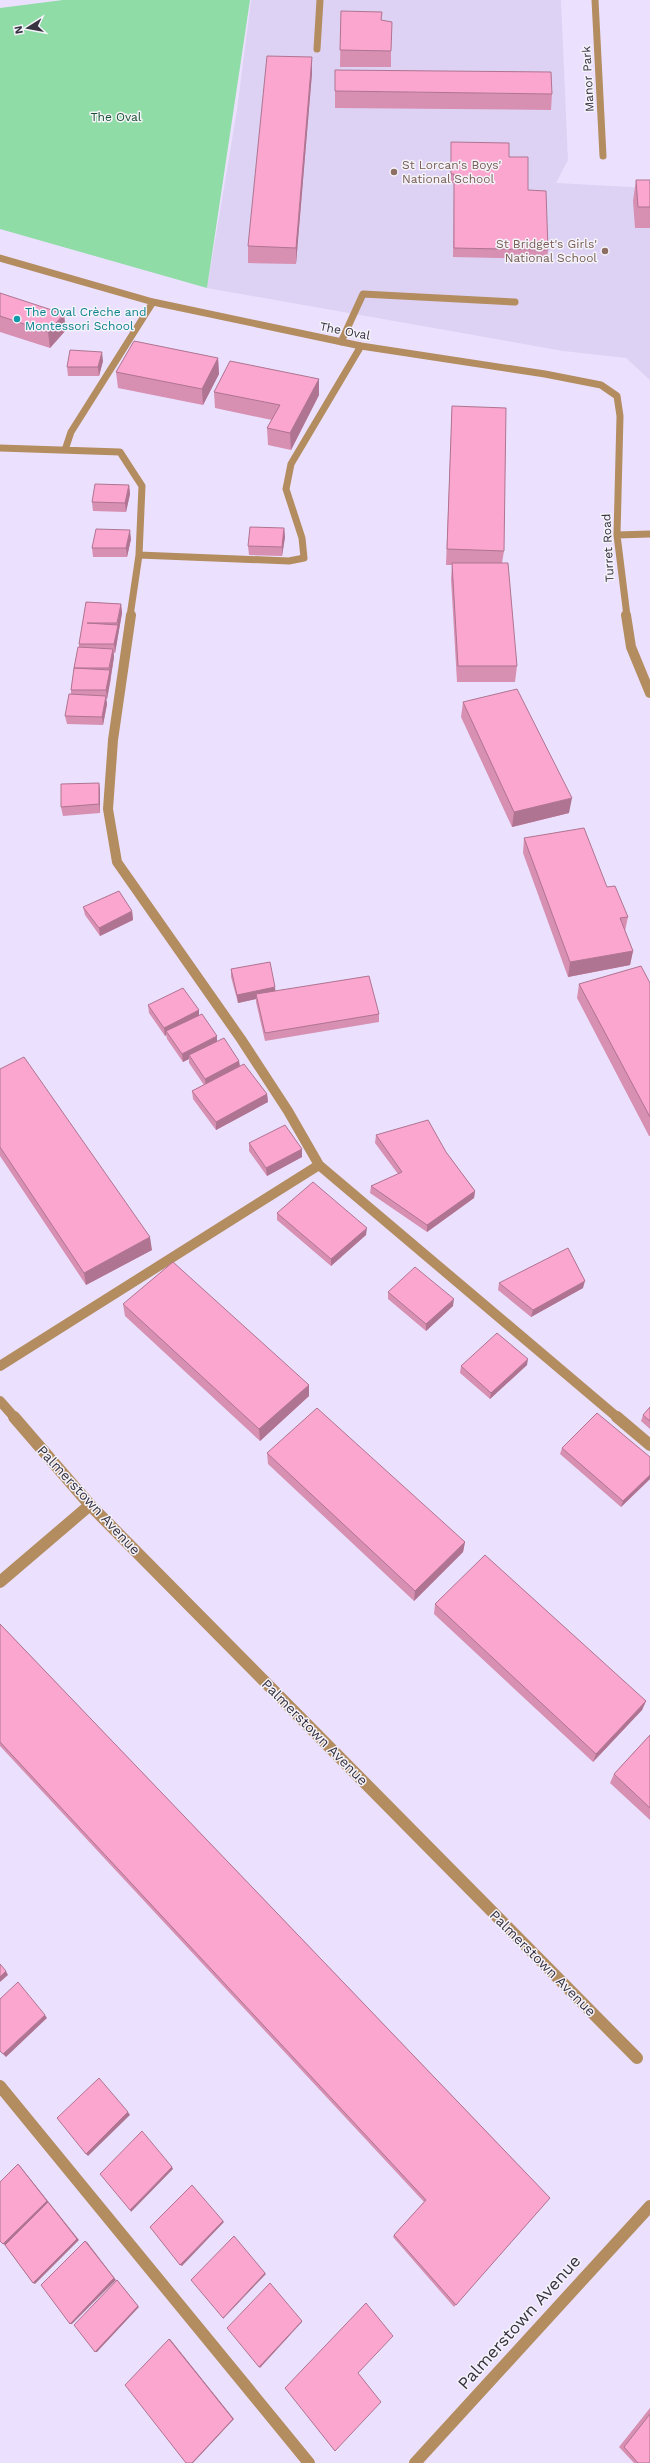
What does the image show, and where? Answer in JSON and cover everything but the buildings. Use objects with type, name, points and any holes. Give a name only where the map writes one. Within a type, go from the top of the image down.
[{"type":"street","points":[[317,50],[320,0]]},
{"type":"street","name":"Manor Park","points":[[595,0],[603,156]]},
{"type":"street","name":"The Oval","points":[[0,258],[154,302],[362,346],[545,374],[601,385],[617,396]]},
{"type":"street","points":[[341,342],[364,294],[515,302]]},
{"type":"street","points":[[65,450],[71,432],[154,302]]},
{"type":"street","points":[[139,555],[289,562],[304,558],[302,538],[286,489],[292,464],[362,346]]},
{"type":"street","name":"Turret Road","points":[[617,396],[620,416],[617,535],[631,647],[650,693]]},
{"type":"street","points":[[0,448],[120,452],[142,486],[139,555],[113,740],[108,809],[118,862],[241,1039],[288,1111],[319,1165],[650,1445]]},
{"type":"street","points":[[617,535],[650,534]]},
{"type":"street","points":[[0,1366],[319,1165]]},
{"type":"street","name":"Palmerstown Avenue","points":[[0,1401],[90,1505],[637,2058]]},
{"type":"street","points":[[0,1582],[90,1505]]},
{"type":"street","points":[[0,2086],[309,2463]]},
{"type":"street","name":"Palmerstown Avenue","points":[[415,2463],[650,2206]]},
{"type":"shaded area","name":"St Lorcan's Boys' National School","points":[[251,0],[561,0],[568,160],[556,183],[650,188],[650,380],[626,358],[563,351],[207,288],[237,110]]},
{"type":"green space","name":"The Oval","points":[[63,0],[250,0],[207,288],[0,229],[0,8]]},
{"type":"place","name":"St Lorcan's Boys' National School","points":[[394,172]]},
{"type":"place","name":"St Bridget's Girls' National School","points":[[605,251]]},
{"type":"place","name":"The Oval Crèche and Montessori School","points":[[17,319]]}]
